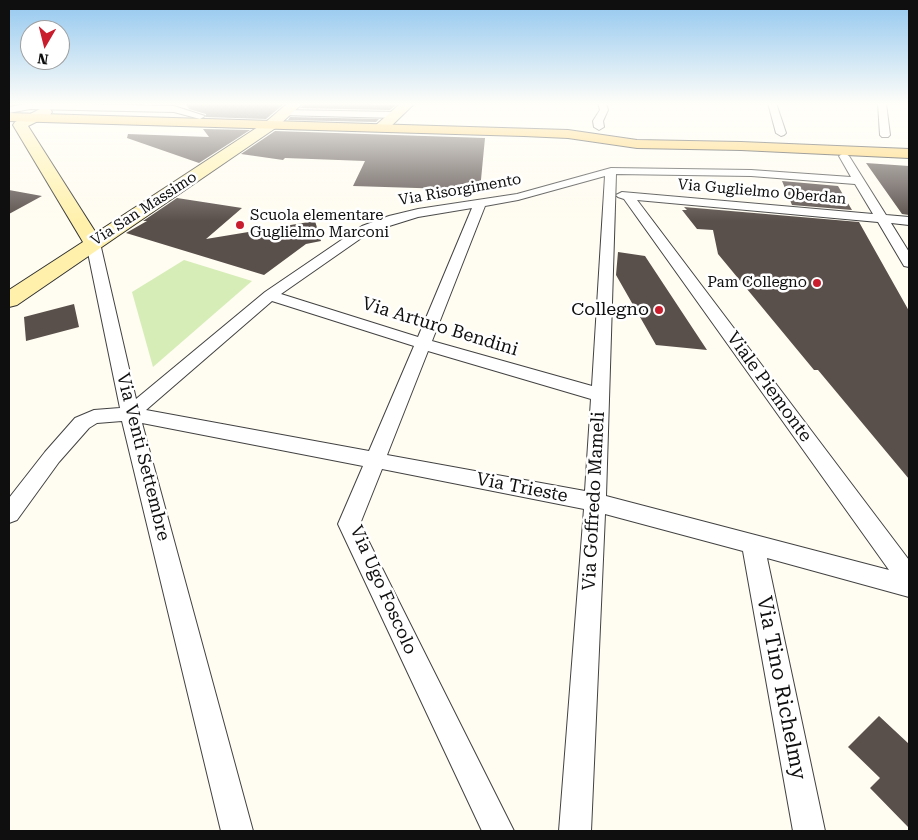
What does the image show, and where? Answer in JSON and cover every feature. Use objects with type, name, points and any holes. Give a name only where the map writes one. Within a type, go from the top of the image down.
[{"type":"main road","points":[[625,142],[909,154]]},
{"type":"street","name":"Via Venti Settembre","points":[[45,142],[93,243],[130,414],[237,831]]},
{"type":"street","name":"Via San Massimo","points":[[9,300],[241,142]]},
{"type":"street","points":[[844,156],[909,263]]},
{"type":"street","name":"Via Risorgimento","points":[[130,414],[270,295],[366,229],[393,219],[418,213],[518,197],[611,171],[751,172],[858,181]]},
{"type":"street","name":"Via Goffredo Mameli","points":[[575,831],[600,395],[620,195],[611,171]]},
{"type":"street","name":"Via Guglielmo Oberdan","points":[[620,195],[909,222]]},
{"type":"street","name":"Viale Piemonte","points":[[620,195],[909,578]]},
{"type":"street","name":"Via Ugo Foscolo","points":[[480,204],[349,524],[498,831]]},
{"type":"street","name":"Via Arturo Bendini","points":[[270,295],[423,344],[600,395]]},
{"type":"street","name":"Via Trieste","points":[[9,514],[52,457],[82,423],[94,416],[130,414],[595,502],[909,586]]},
{"type":"street","name":"Via Tino Richelmy","points":[[753,544],[809,831]]},
{"type":"green space","points":[[184,260],[252,281],[153,367],[132,292]]},
{"type":"building","points":[[139,142],[231,142],[199,163]]},
{"type":"building","points":[[258,142],[485,142],[480,190],[353,186],[365,161],[285,158],[283,160],[241,154]]},
{"type":"building","points":[[866,163],[909,166],[909,215],[902,214]]},
{"type":"building","points":[[782,181],[838,186],[852,210],[792,205]]},
{"type":"building","points":[[9,190],[42,196],[9,214]]},
{"type":"building","points":[[177,198],[242,208],[206,239],[315,221],[321,241],[306,244],[264,275],[126,233],[147,221],[143,221]]},
{"type":"building","name":"Pam Collegno","points":[[684,207],[859,222],[909,311],[909,479],[818,370],[814,370],[718,254],[713,230],[697,229],[682,210],[687,210]]},
{"type":"building","name":"Collegno","points":[[618,252],[645,256],[707,350],[656,345],[616,275]]},
{"type":"building","points":[[74,304],[79,327],[26,341],[24,317]]},
{"type":"building","points":[[879,716],[909,744],[909,828],[870,788],[880,778],[848,747]]},
{"type":"place","name":"Scuola elementare Guglielmo Marconi","points":[[240,225]]},
{"type":"place","name":"Pam Collegno","points":[[817,283]]},
{"type":"place","name":"Collegno","points":[[659,310]]}]
